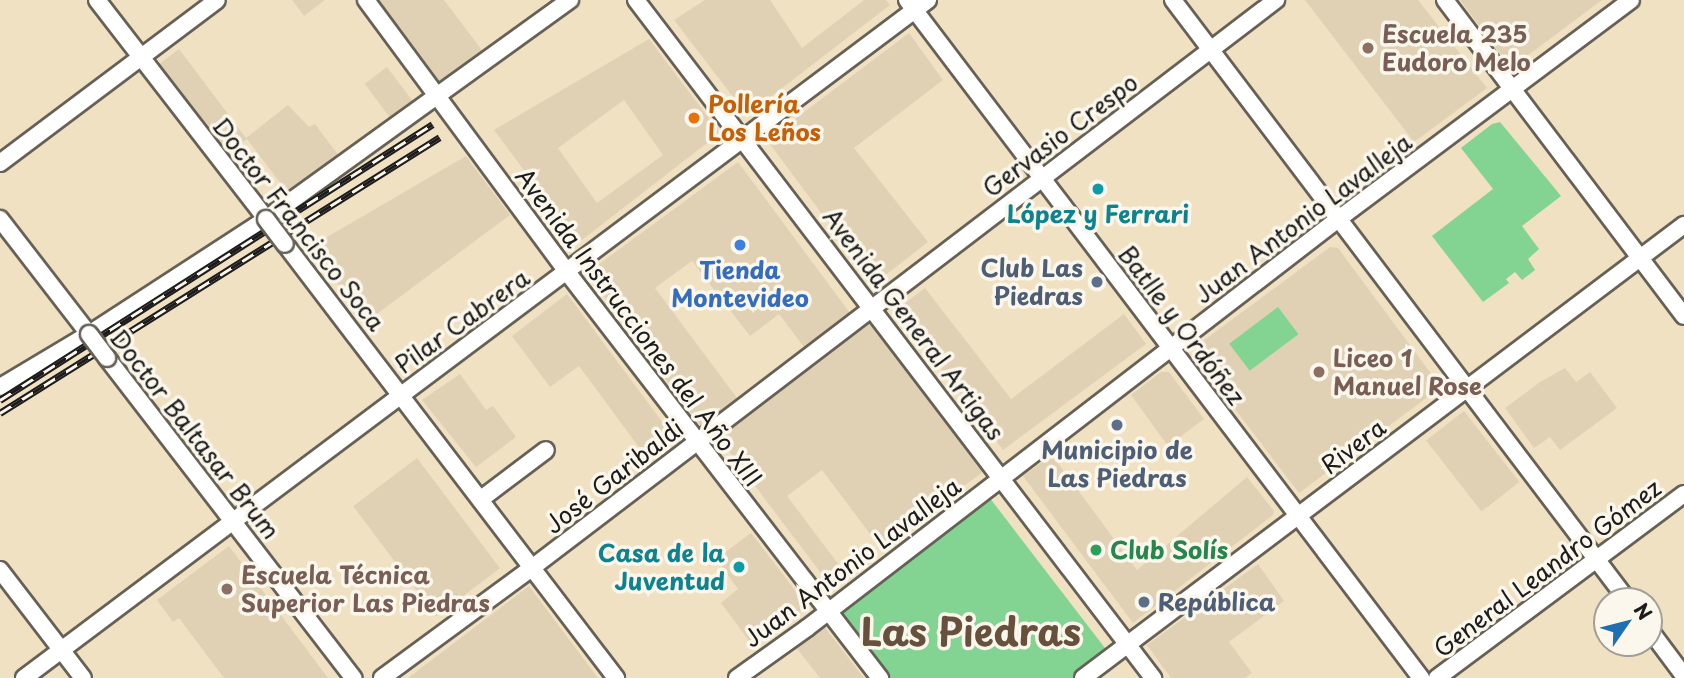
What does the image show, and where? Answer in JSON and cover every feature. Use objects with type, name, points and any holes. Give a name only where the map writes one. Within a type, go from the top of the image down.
[{"type":"street","name":"Doctor Francisco Soca","points":[[97,0],[616,678]]},
{"type":"street","points":[[0,163],[217,0]]},
{"type":"street","name":"Avenida Instrucciones del Año XIII","points":[[366,0],[567,272],[880,678]]},
{"type":"street","points":[[0,387],[89,334],[266,219],[570,0]]},
{"type":"street","name":"Avenida General Artigas","points":[[636,0],[743,136],[1153,678]]},
{"type":"street","name":"Pilar Cabrera","points":[[24,678],[567,272],[911,5],[928,0]]},
{"type":"street","points":[[1172,0],[1618,587]]},
{"type":"street","name":"Gervasio Crespo","points":[[873,308],[1276,0]]},
{"type":"street","points":[[1445,0],[1684,316]]},
{"type":"street","name":"Juan Antonio Lavalleja","points":[[737,678],[828,612],[1337,220],[1631,0]]},
{"type":"street","name":"Batlle y Ordóñez","points":[[911,5],[1421,678]]},
{"type":"street","name":"Doctor Baltasar Brum","points":[[0,219],[353,678]]},
{"type":"street","name":"Rivera","points":[[1083,678],[1684,225]]},
{"type":"street","name":"José Garibaldi","points":[[382,678],[533,567],[696,440],[873,308]]},
{"type":"street","points":[[481,499],[546,450]]},
{"type":"street","name":"General Leandro Gómez","points":[[1437,678],[1684,494]]},
{"type":"street","points":[[0,570],[83,678]]},
{"type":"street","points":[[1663,648],[1684,676]]},
{"type":"shaded area","points":[[292,0],[325,0],[304,16]]},
{"type":"shaded area","points":[[374,0],[444,0],[484,53],[439,87]]},
{"type":"shaded area","points":[[705,0],[770,0],[802,48],[864,0],[886,0],[890,5],[747,115],[674,20]]},
{"type":"shaded area","points":[[1305,0],[1418,0],[1487,88],[1414,142]]},
{"type":"shaded area","points":[[1460,0],[1602,0],[1511,68]]},
{"type":"shaded area","points":[[909,33],[943,80],[854,148],[928,242],[874,284],[767,140]]},
{"type":"shaded area","points":[[649,39],[720,133],[578,243],[494,130]],"holes":[[[624,100],[663,155],[597,203],[558,148]]]},
{"type":"shaded area","points":[[179,49],[246,138],[288,105],[309,127],[315,124],[339,156],[288,193],[247,139],[226,156],[157,66]]},
{"type":"shaded area","points":[[387,67],[413,101],[391,118],[365,84]]},
{"type":"shaded area","points":[[466,156],[510,215],[366,322],[310,247]]},
{"type":"shaded area","points":[[738,162],[850,313],[804,347],[779,314],[750,336],[692,261],[655,288],[737,398],[701,427],[587,273]]},
{"type":"shaded area","name":"Liceo 1 Manuel Rose","points":[[1330,247],[1338,248],[1441,387],[1299,493],[1196,358],[1195,347]]},
{"type":"shaded area","points":[[925,288],[1011,399],[1124,314],[1146,344],[1003,450],[896,310]]},
{"type":"shaded area","points":[[567,294],[675,439],[647,458],[579,366],[550,387],[512,336]]},
{"type":"shaded area","points":[[871,322],[983,472],[880,547],[822,470],[787,496],[845,573],[830,585],[718,437]]},
{"type":"shaded area","points":[[1565,368],[1576,382],[1590,372],[1617,408],[1560,450],[1550,437],[1534,448],[1505,408],[1540,382]]},
{"type":"shaded area","points":[[1161,372],[1169,372],[1204,419],[1168,446],[1131,395]]},
{"type":"shaded area","points":[[460,374],[486,410],[493,406],[516,437],[476,467],[422,400]]},
{"type":"shaded area","points":[[1464,411],[1519,482],[1482,511],[1426,441]]},
{"type":"shaded area","points":[[1052,455],[1137,570],[1247,477],[1274,511],[1273,515],[1133,623],[1023,476]]},
{"type":"shaded area","points":[[417,458],[500,568],[436,616],[353,506]]},
{"type":"shaded area","points":[[751,533],[807,606],[753,646],[721,603],[738,589],[716,559]]},
{"type":"shaded area","points":[[229,546],[328,678],[224,678],[179,618],[173,622],[157,600]]},
{"type":"shaded area","points":[[1258,564],[1284,601],[1229,642],[1252,673],[1245,678],[1171,678],[1147,645]]},
{"type":"shaded area","points":[[529,586],[598,678],[408,678]]},
{"type":"shaded area","points":[[823,625],[864,678],[820,678],[795,646]]},
{"type":"green space","points":[[1500,122],[1561,196],[1522,226],[1539,249],[1528,259],[1535,270],[1522,280],[1515,272],[1506,279],[1509,283],[1483,302],[1432,236],[1493,189],[1461,148],[1492,124]]},
{"type":"green space","points":[[1278,307],[1298,334],[1250,371],[1229,344]]},
{"type":"green space","points":[[989,497],[1108,652],[1075,678],[887,678],[838,614]]},
{"type":"railway","points":[[0,400],[433,124]]},
{"type":"railway","points":[[0,413],[440,137]]},
{"type":"place","name":"Escuela 235 Eudoro Melo","points":[[1368,48]]},
{"type":"place","name":"Pollería Los Leños","points":[[694,118]]},
{"type":"place","name":"López y Ferrari","points":[[1098,189]]},
{"type":"place","name":"Tienda Montevideo","points":[[740,245]]},
{"type":"place","name":"Club Las Piedras","points":[[1097,282]]},
{"type":"place","name":"Liceo 1 Manuel Rose","points":[[1319,372]]},
{"type":"place","name":"Municipio de Las Piedras","points":[[1117,425]]},
{"type":"place","name":"Club Solís","points":[[1096,550]]},
{"type":"place","name":"Casa de la Juventud","points":[[739,567]]},
{"type":"place","name":"Escuela Técnica Superior Las Piedras","points":[[227,589]]},
{"type":"place","name":"República","points":[[1144,602]]},
{"type":"district","name":"Las Piedras","points":[[971,631]]}]
